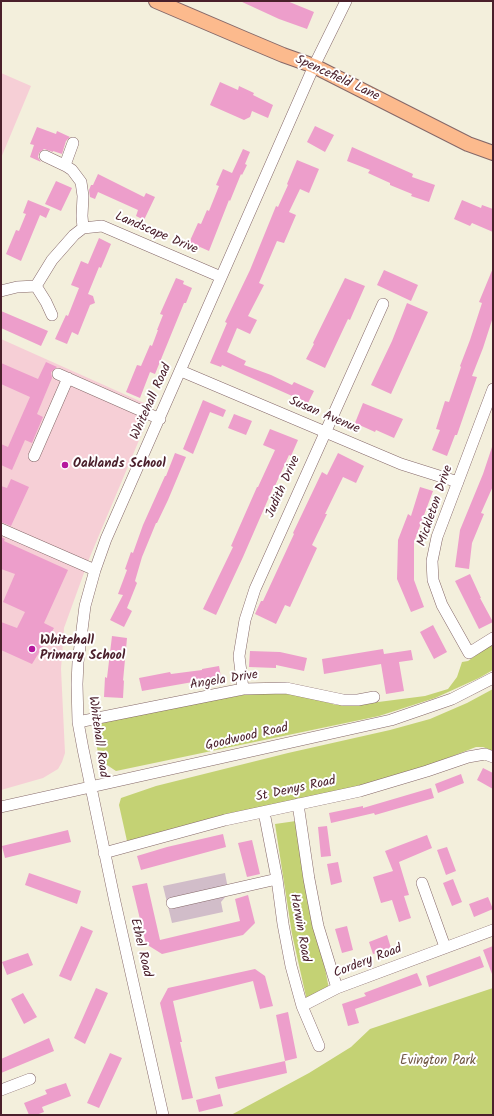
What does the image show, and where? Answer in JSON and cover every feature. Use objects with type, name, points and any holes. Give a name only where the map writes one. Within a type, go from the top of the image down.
[{"type":"main road","name":"Spencefield Lane","points":[[156,1],[276,52],[314,66],[468,144],[493,153]]},
{"type":"street","name":"Whitehall Road","points":[[90,788],[78,722],[78,662],[85,606],[106,539],[314,66],[346,1]]},
{"type":"street","points":[[65,165],[73,143]]},
{"type":"street","points":[[36,286],[52,260],[74,234],[83,228],[83,196],[81,182],[72,170],[65,165],[45,156]]},
{"type":"street","name":"Landscape Drive","points":[[83,228],[102,226],[221,277]]},
{"type":"street","points":[[1,291],[17,287],[36,286]]},
{"type":"street","points":[[36,286],[52,315]]},
{"type":"street","name":"Judith Drive","points":[[243,689],[239,656],[245,620],[255,589],[383,304]]},
{"type":"street","name":"Susan Avenue","points":[[181,371],[401,464],[458,482]]},
{"type":"street","points":[[34,456],[63,376],[160,419]]},
{"type":"street","name":"Mickleton Drive","points":[[493,388],[437,537],[432,561],[433,580],[442,605],[469,653],[493,638]]},
{"type":"street","points":[[1,529],[96,570]]},
{"type":"street","name":"Goodwood Road","points":[[1,807],[391,720],[452,699],[493,678]]},
{"type":"street","name":"Angela Drive","points":[[78,722],[243,689],[286,688],[343,700],[358,700],[374,697]]},
{"type":"street","name":"St Denys Road","points":[[104,853],[225,820],[360,791],[427,771],[468,756],[485,754],[493,757]]},
{"type":"street","name":"Ethel Road","points":[[90,788],[163,1115]]},
{"type":"street","name":"Harwin Road","points":[[298,804],[309,879],[318,926],[337,988]]},
{"type":"street","name":"Harwin Road","points":[[264,812],[291,966],[302,1006],[319,1046]]},
{"type":"street","points":[[172,903],[277,880]]},
{"type":"street","points":[[422,883],[445,948]]},
{"type":"street","name":"Cordery Road","points":[[302,1006],[337,988],[493,930]]},
{"type":"street","points":[[1,1090],[30,1079]]},
{"type":"shaded area","points":[[1,73],[31,86],[1,158]]},
{"type":"shaded area","points":[[1,339],[153,407],[89,559],[64,628],[61,669],[65,753],[62,762],[58,769],[43,778],[1,790]]},
{"type":"shaded area","points":[[225,873],[229,894],[221,902],[223,912],[172,923],[163,886]]},
{"type":"green space","points":[[493,643],[493,670],[435,698],[379,716],[116,771],[101,761],[98,756],[95,728],[105,720],[243,695],[272,692],[299,694],[336,705],[355,705],[425,696],[448,689],[457,677],[462,662],[468,661]]},
{"type":"green space","points":[[493,689],[493,751],[483,747],[476,747],[427,766],[369,784],[127,841],[119,805],[121,798],[156,786],[430,719],[467,703]]},
{"type":"green space","points":[[296,821],[329,989],[307,1001],[292,934],[275,824]]},
{"type":"green space","name":"Evington Park","points":[[493,988],[493,1115],[231,1115],[309,1073],[351,1047],[370,1029]]},
{"type":"building","points":[[240,1],[287,1],[314,12],[307,29],[279,19]]},
{"type":"building","points":[[220,82],[238,90],[239,86],[254,93],[253,95],[273,105],[268,118],[252,111],[250,117],[244,120],[210,105]]},
{"type":"building","points":[[315,126],[334,135],[325,152],[307,142]]},
{"type":"building","points":[[37,127],[56,134],[57,131],[70,137],[66,141],[62,154],[44,149],[39,153],[38,157],[41,162],[30,157],[34,145],[30,144]]},
{"type":"building","points":[[352,147],[413,174],[412,177],[435,185],[429,202],[411,196],[412,194],[390,185],[390,183],[368,173],[370,170],[347,161]]},
{"type":"building","points":[[243,149],[250,152],[245,164],[247,165],[242,175],[241,174],[230,201],[229,200],[209,251],[200,247],[199,249],[188,245],[198,223],[201,224],[207,210],[209,211],[219,186],[216,185],[223,169],[232,173]]},
{"type":"building","points":[[297,160],[319,169],[309,193],[300,189],[289,212],[296,215],[284,243],[277,241],[259,283],[264,285],[248,316],[257,320],[250,334],[237,328],[227,352],[246,361],[244,365],[292,385],[294,382],[314,391],[308,403],[222,365],[221,367],[210,363],[227,323],[225,322],[250,270],[276,206],[278,207],[288,185],[287,184]]},
{"type":"building","points":[[98,174],[144,197],[146,193],[155,197],[144,220],[136,216],[138,210],[98,192],[95,199],[90,197],[89,190]]},
{"type":"building","points":[[56,181],[72,188],[61,211],[45,204]]},
{"type":"building","points":[[28,200],[50,209],[46,218],[40,215],[21,261],[6,254],[16,230],[19,231],[26,214],[23,213]]},
{"type":"building","points":[[462,200],[481,208],[482,205],[493,209],[493,232],[472,223],[470,226],[454,219]]},
{"type":"building","points":[[99,238],[111,244],[101,268],[99,267],[88,294],[93,296],[95,303],[90,305],[78,335],[72,332],[67,344],[55,339],[66,315],[68,316],[79,288],[71,285],[81,261],[88,264]]},
{"type":"building","points":[[493,268],[493,317],[472,376],[477,377],[457,435],[455,435],[447,456],[432,450],[440,430],[436,429],[445,401],[449,402],[482,303],[479,302]]},
{"type":"building","points":[[384,270],[418,285],[411,301],[377,285]]},
{"type":"building","points":[[176,278],[184,281],[183,284],[192,288],[186,303],[184,303],[155,374],[150,372],[140,398],[126,392],[137,365],[141,366],[150,345],[152,346],[163,315],[160,314]]},
{"type":"building","points":[[345,278],[365,286],[350,320],[348,319],[325,368],[306,359]]},
{"type":"building","points":[[407,303],[428,312],[391,394],[371,385],[392,341]]},
{"type":"building","points":[[1,311],[48,331],[41,346],[1,328]]},
{"type":"building","points":[[46,362],[57,367],[51,372],[52,378],[37,414],[43,417],[32,443],[25,440],[12,470],[1,465],[1,444],[8,447],[30,397],[1,384],[1,363],[38,379]]},
{"type":"building","points":[[203,400],[226,410],[223,417],[210,412],[193,454],[183,449]]},
{"type":"building","points":[[363,403],[403,419],[394,438],[376,430],[375,432],[355,423]]},
{"type":"building","points":[[234,414],[252,421],[246,435],[228,428]]},
{"type":"building","points":[[270,429],[298,440],[273,488],[216,615],[203,609],[233,547],[231,546],[275,450],[263,445]]},
{"type":"building","points":[[492,447],[493,486],[481,513],[484,514],[472,543],[469,569],[455,567],[460,530],[483,474]]},
{"type":"building","points":[[175,453],[186,457],[142,557],[135,581],[137,583],[127,608],[132,611],[124,627],[110,620],[123,595],[118,594],[127,570],[125,569],[131,552],[133,553],[143,525]]},
{"type":"building","points":[[338,453],[364,466],[356,483],[343,477],[312,545],[317,548],[290,607],[285,605],[276,624],[255,614],[261,601],[263,601],[322,472],[327,475]]},
{"type":"building","points":[[11,479],[29,487],[11,526],[1,522],[1,486],[7,488]]},
{"type":"building","points":[[420,487],[433,491],[414,542],[414,580],[424,607],[411,612],[397,579],[398,540],[408,514],[411,516]]},
{"type":"building","points":[[1,537],[5,539],[4,541],[68,570],[44,623],[54,628],[32,664],[1,650],[1,622],[17,628],[25,612],[3,602],[15,574],[1,569]]},
{"type":"building","points":[[470,574],[480,598],[493,622],[479,629],[455,581]]},
{"type":"building","points":[[433,625],[447,652],[434,659],[420,632]]},
{"type":"building","points":[[112,636],[127,638],[123,698],[104,697],[105,677],[107,678]]},
{"type":"building","points":[[383,649],[384,654],[411,650],[413,660],[399,662],[404,691],[386,694],[381,664],[324,674],[322,659]]},
{"type":"building","points":[[250,651],[280,652],[307,658],[304,671],[276,665],[276,668],[249,667]]},
{"type":"building","points":[[219,666],[221,677],[142,691],[139,678],[170,672],[171,674],[202,670]]},
{"type":"building","points":[[483,768],[493,773],[493,789],[477,780]]},
{"type":"building","points":[[461,774],[464,783],[438,793],[435,784]]},
{"type":"building","points":[[431,788],[434,798],[375,815],[374,813],[331,823],[329,813],[363,806],[363,808]]},
{"type":"building","points":[[327,826],[331,856],[321,857],[318,827]]},
{"type":"building","points":[[68,830],[71,842],[5,858],[2,846]]},
{"type":"building","points":[[223,834],[226,847],[141,870],[137,856],[167,847]]},
{"type":"building","points":[[427,835],[432,848],[399,862],[409,895],[404,896],[411,918],[399,922],[392,900],[381,903],[373,877],[393,871],[385,851]]},
{"type":"building","points":[[252,840],[260,874],[247,877],[238,843]]},
{"type":"building","points":[[447,847],[456,871],[446,875],[437,850]]},
{"type":"building","points":[[338,862],[342,882],[331,885],[327,864]]},
{"type":"building","points":[[29,873],[81,891],[77,904],[25,885]]},
{"type":"building","points":[[453,879],[462,902],[452,906],[443,883]]},
{"type":"building","points":[[147,883],[160,940],[240,921],[235,899],[248,895],[255,923],[243,935],[162,954],[146,944],[132,886]]},
{"type":"building","points":[[488,897],[493,909],[474,917],[469,904]]},
{"type":"building","points":[[81,926],[93,931],[71,981],[59,976]]},
{"type":"building","points":[[347,926],[353,950],[342,953],[335,929]]},
{"type":"building","points":[[387,935],[391,948],[373,954],[369,942]]},
{"type":"building","points":[[493,946],[493,974],[492,974],[483,950]]},
{"type":"building","points":[[28,953],[33,965],[7,975],[2,962]]},
{"type":"building","points":[[480,956],[484,967],[429,987],[426,976]]},
{"type":"building","points":[[255,969],[265,976],[273,1006],[260,1009],[253,981],[173,1001],[182,1042],[180,1042],[193,1098],[182,1100],[160,1003],[168,988]]},
{"type":"building","points":[[417,973],[422,985],[355,1009],[359,1023],[348,1026],[342,1004],[366,996],[364,993]]},
{"type":"building","points":[[96,988],[108,993],[85,1044],[74,1038]]},
{"type":"building","points":[[23,993],[37,1017],[24,1024],[11,999]]},
{"type":"building","points":[[288,1012],[297,1058],[285,1061],[276,1015]]},
{"type":"building","points":[[49,1038],[54,1051],[1,1073],[1,1059]]},
{"type":"building","points":[[110,1053],[122,1058],[99,1108],[87,1103]]},
{"type":"building","points":[[285,1061],[287,1073],[218,1089],[215,1077]]},
{"type":"building","points":[[66,1083],[71,1096],[42,1107],[44,1112],[36,1115],[29,1115],[24,1103],[47,1094],[45,1090]]},
{"type":"building","points":[[220,1094],[223,1106],[199,1112],[196,1100]]},
{"type":"place","name":"Oaklands School","points":[[65,465]]},
{"type":"place","name":"Whitehall Primary School","points":[[32,649]]}]
